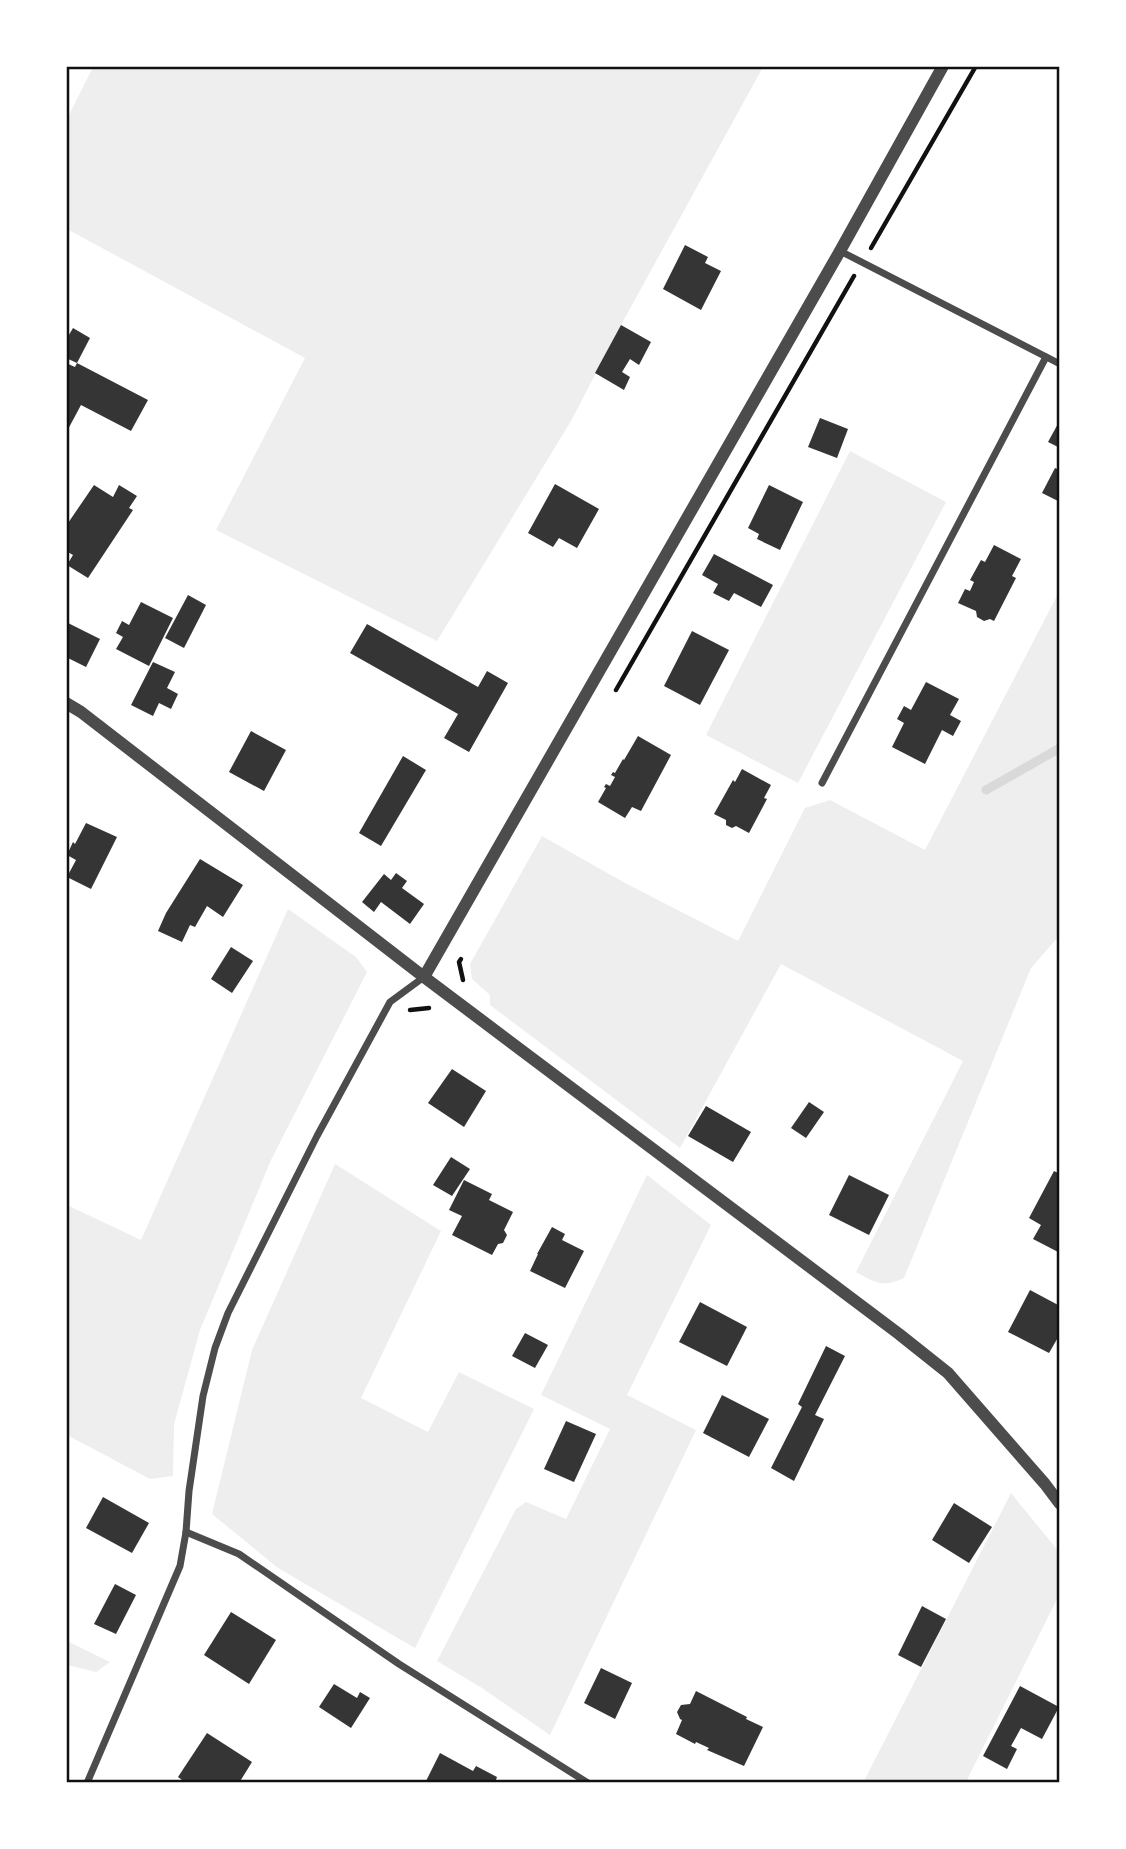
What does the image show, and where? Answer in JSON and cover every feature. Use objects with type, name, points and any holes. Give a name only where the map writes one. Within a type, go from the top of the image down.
[{"type":"street","points":[[87,1783],[180,1566],[203,1396],[215,1348],[228,1313],[311,1148],[390,1002],[424,977],[943,66]]},
{"type":"street","points":[[840,251],[1059,364]]},
{"type":"street","points":[[822,783],[1046,357]]},
{"type":"street","points":[[66,703],[948,1373],[1059,1504]]},
{"type":"street","points":[[186,1532],[239,1554],[400,1664],[588,1783]]},
{"type":"path","points":[[612,697],[976,66]]},
{"type":"path","points":[[466,950],[459,962],[462,980],[478,993],[468,1010]]},
{"type":"path","points":[[390,1002],[409,1011],[428,1008],[438,1014]]},
{"type":"shaded area","points":[[93,67],[763,67],[571,421],[437,641],[216,530],[305,358],[67,229],[66,121]]},
{"type":"shaded area","points":[[850,451],[946,502],[798,783],[706,735]]},
{"type":"shaded area","points":[[1059,592],[1059,936],[1031,968],[904,1278],[890,1283],[879,1283],[856,1272],[963,1061],[781,964],[680,1148],[490,1005],[490,995],[472,979],[470,964],[542,836],[625,883],[738,941],[805,808],[830,800],[925,850]]},
{"type":"shaded area","points":[[288,909],[356,957],[367,972],[271,1160],[200,1330],[174,1424],[173,1476],[150,1479],[67,1435],[67,1205],[141,1240]]},
{"type":"shaded area","points":[[335,1164],[441,1231],[361,1398],[428,1432],[459,1372],[534,1409],[415,1648],[278,1568],[212,1514],[252,1350]]},
{"type":"shaded area","points":[[647,1175],[711,1225],[627,1395],[696,1430],[550,1735],[437,1661],[516,1509],[526,1502],[566,1519],[610,1429],[541,1395]]},
{"type":"shaded area","points":[[1011,1493],[1059,1552],[1059,1595],[966,1782],[863,1783]]},
{"type":"shaded area","points":[[66,1641],[110,1662],[96,1672],[67,1665]]},
{"type":"building","points":[[685,245],[708,257],[705,263],[721,271],[701,310],[663,289]]},
{"type":"building","points":[[621,325],[651,342],[639,365],[630,359],[622,372],[630,377],[624,390],[595,373]]},
{"type":"building","points":[[73,328],[90,338],[77,363],[66,358],[66,340]]},
{"type":"building","points":[[66,363],[75,367],[77,363],[148,400],[131,431],[81,405],[66,433]]},
{"type":"building","points":[[820,418],[848,429],[837,458],[808,447]]},
{"type":"building","points":[[1060,420],[1060,448],[1048,442]]},
{"type":"building","points":[[1055,468],[1060,470],[1060,502],[1042,493]]},
{"type":"building","points":[[555,484],[599,509],[577,548],[559,538],[553,547],[528,533]]},
{"type":"building","points":[[94,485],[113,497],[119,485],[137,496],[129,508],[133,510],[88,578],[67,565],[73,555],[66,551],[66,526]]},
{"type":"building","points":[[769,485],[803,502],[780,550],[757,539],[759,534],[748,528]]},
{"type":"building","points":[[994,545],[1021,559],[1012,576],[1016,578],[994,621],[984,621],[977,617],[976,611],[958,603],[965,589],[970,591],[974,582],[970,580],[981,560],[985,562]]},
{"type":"building","points":[[714,554],[773,585],[761,607],[734,593],[729,601],[713,593],[718,584],[702,575]]},
{"type":"building","points":[[188,595],[206,605],[184,648],[165,638]]},
{"type":"building","points":[[141,602],[173,618],[149,666],[116,649],[123,637],[116,633],[122,621],[129,625]]},
{"type":"building","points":[[66,622],[100,639],[86,667],[66,657]]},
{"type":"building","points":[[367,624],[478,687],[487,671],[508,683],[469,752],[444,738],[458,714],[350,653]]},
{"type":"building","points":[[692,631],[729,650],[700,705],[664,686]]},
{"type":"building","points":[[153,662],[175,672],[167,688],[178,694],[171,709],[159,703],[153,716],[131,705]]},
{"type":"building","points":[[926,682],[959,699],[950,715],[961,721],[953,736],[942,730],[925,764],[892,747],[904,723],[897,719],[904,706],[911,710]]},
{"type":"building","points":[[251,731],[286,750],[264,791],[229,772]]},
{"type":"building","points":[[638,736],[671,755],[641,811],[632,807],[625,818],[598,802],[606,784],[610,786],[615,777],[611,775],[624,760]]},
{"type":"building","points":[[403,756],[426,770],[381,846],[359,833]]},
{"type":"building","points":[[742,769],[771,785],[764,798],[767,799],[749,833],[736,826],[732,828],[726,825],[726,820],[714,814]]},
{"type":"building","points":[[86,823],[117,837],[91,889],[67,877],[76,860],[67,855]]},
{"type":"building","points":[[200,859],[243,885],[223,917],[207,906],[195,927],[190,925],[182,942],[158,931],[166,913]]},
{"type":"building","points":[[396,873],[407,881],[402,888],[424,904],[410,924],[381,902],[374,912],[362,902],[384,874],[391,880]]},
{"type":"building","points":[[231,947],[253,961],[232,993],[211,979]]},
{"type":"building","points":[[452,1069],[486,1091],[464,1127],[428,1103]]},
{"type":"building","points":[[809,1102],[824,1112],[806,1138],[791,1128]]},
{"type":"building","points":[[706,1106],[751,1132],[733,1162],[688,1136]]},
{"type":"building","points":[[451,1157],[470,1169],[452,1196],[433,1185]]},
{"type":"building","points":[[1054,1171],[1060,1174],[1060,1253],[1033,1239],[1041,1225],[1029,1218]]},
{"type":"building","points":[[849,1175],[889,1195],[869,1235],[829,1215]]},
{"type":"building","points":[[464,1180],[492,1194],[489,1200],[513,1212],[504,1230],[507,1235],[492,1255],[452,1235],[462,1216],[449,1210]]},
{"type":"building","points":[[552,1227],[565,1234],[562,1240],[584,1251],[565,1288],[530,1271]]},
{"type":"building","points":[[1030,1290],[1060,1306],[1060,1334],[1049,1353],[1008,1332]]},
{"type":"building","points":[[700,1302],[747,1327],[727,1366],[679,1342]]},
{"type":"building","points":[[525,1333],[548,1345],[535,1368],[512,1356]]},
{"type":"building","points":[[826,1346],[845,1356],[815,1415],[824,1419],[794,1481],[771,1468],[802,1407],[798,1404]]},
{"type":"building","points":[[722,1395],[769,1419],[749,1457],[703,1433]]},
{"type":"building","points":[[566,1421],[596,1434],[574,1482],[544,1469]]},
{"type":"building","points":[[103,1497],[149,1523],[132,1553],[86,1528]]},
{"type":"building","points":[[954,1503],[992,1527],[969,1563],[932,1540]]},
{"type":"building","points":[[115,1584],[136,1595],[116,1634],[94,1624]]},
{"type":"building","points":[[922,1606],[946,1619],[921,1667],[898,1655]]},
{"type":"building","points":[[231,1612],[276,1640],[249,1684],[204,1655]]},
{"type":"building","points":[[601,1668],[632,1683],[615,1719],[584,1703]]},
{"type":"building","points":[[334,1684],[357,1698],[360,1692],[370,1698],[351,1728],[319,1707]]},
{"type":"building","points":[[1020,1686],[1059,1707],[1042,1739],[1021,1728],[1011,1746],[1017,1749],[1007,1769],[983,1756]]},
{"type":"building","points":[[696,1691],[763,1727],[744,1766],[676,1734],[682,1720],[677,1712],[681,1705],[690,1704]]},
{"type":"building","points":[[207,1733],[252,1762],[239,1783],[186,1783],[178,1777]]},
{"type":"building","points":[[440,1753],[473,1771],[476,1766],[497,1777],[496,1780],[501,1783],[425,1783]]},
{"type":"waterway","points":[[986,790],[1060,748]]}]
